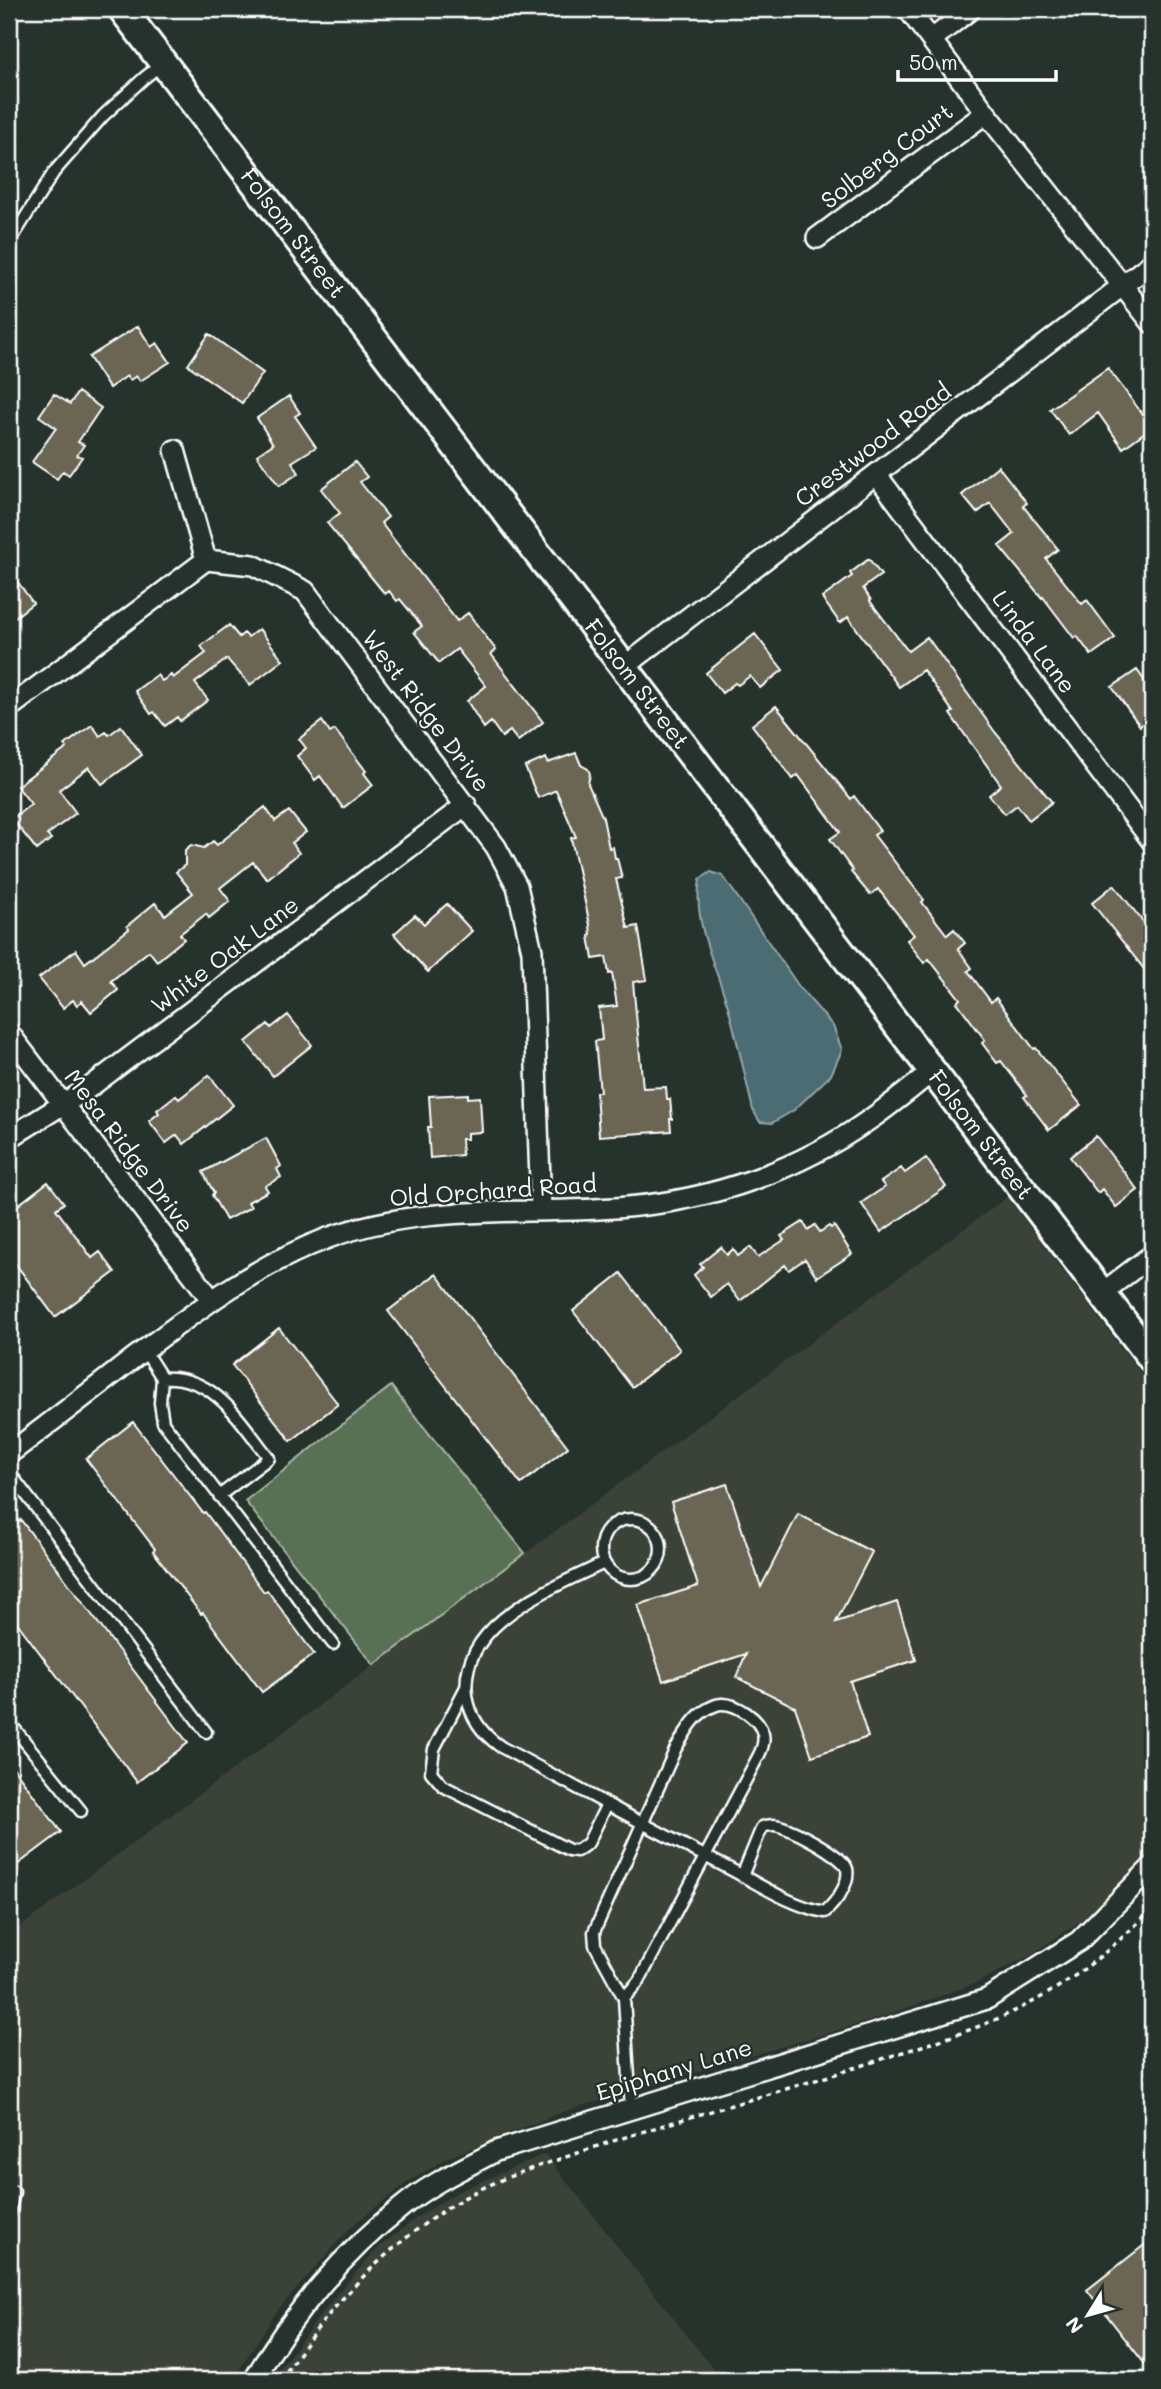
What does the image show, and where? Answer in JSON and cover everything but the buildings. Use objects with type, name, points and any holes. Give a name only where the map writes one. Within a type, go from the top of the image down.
[{"type":"street","name":"Folsom Street","points":[[122,9],[1152,1359]]},
{"type":"street","points":[[908,9],[986,113],[1152,323]]},
{"type":"street","points":[[931,40],[971,9]]},
{"type":"street","name":"Solberg Court","points":[[817,238],[986,113]]},
{"type":"street","name":"Crestwood Road","points":[[624,667],[1152,263]]},
{"type":"street","points":[[9,708],[206,560],[175,450]]},
{"type":"street","name":"Linda Lane","points":[[876,474],[1152,841]]},
{"type":"street","name":"West Ridge Drive","points":[[206,560],[253,565],[305,591],[466,805],[496,847],[517,886],[532,951],[541,1210]]},
{"type":"street","name":"White Oak Lane","points":[[9,1138],[86,1090],[466,805]]},
{"type":"street","name":"Mesa Ridge Drive","points":[[9,1033],[211,1299]]},
{"type":"street","name":"Old Orchard Road","points":[[9,1454],[211,1299],[264,1267],[328,1238],[381,1223],[426,1216],[639,1206],[687,1199],[788,1167],[869,1121],[932,1072]]},
{"type":"street","points":[[1102,1293],[1152,1255]]},
{"type":"street","name":"Epiphany Lane","points":[[254,2380],[273,2346],[361,2243],[404,2204],[445,2178],[496,2151],[987,1999],[1079,1941],[1152,1867]]},
{"type":"lane","points":[[9,243],[54,172],[103,116],[163,63]]},
{"type":"lane","points":[[144,1350],[162,1378],[160,1403],[163,1422],[333,1644]]},
{"type":"lane","points":[[162,1378],[179,1377],[205,1388],[226,1402],[269,1458],[219,1496]]},
{"type":"lane","points":[[9,1472],[206,1732]]},
{"type":"lane","points":[[637,1519],[646,1522],[659,1537],[660,1558],[656,1567],[639,1579],[619,1577],[610,1572],[604,1563],[601,1544],[610,1527],[618,1521],[637,1519]]},
{"type":"lane","points":[[604,1563],[528,1600],[481,1639],[467,1666],[468,1704],[476,1723],[487,1737],[500,1747],[705,1857],[742,1876],[811,1910],[825,1912],[837,1901],[847,1876],[847,1868],[840,1858],[795,1833],[774,1825],[762,1827],[742,1876]]},
{"type":"lane","points":[[466,1686],[434,1749],[431,1772],[443,1786],[569,1850],[577,1851],[588,1843],[607,1804]]},
{"type":"lane","points":[[624,1998],[639,1981],[763,1745],[763,1732],[754,1719],[739,1709],[721,1704],[705,1711],[676,1748],[594,1932],[595,1945],[624,1998],[631,2109]]},
{"type":"lane","points":[[9,1722],[81,1811]]},
{"type":"lane","points":[[9,2214],[14,2192]]},
{"type":"path","points":[[281,2380],[338,2302],[383,2256],[413,2231],[465,2198],[508,2178],[645,2130],[836,2075],[970,2030],[1050,1992],[1090,1965],[1152,1909]]},
{"type":"shaded area","points":[[1007,1197],[1152,1388],[1152,1851],[1099,1905],[1074,1926],[1029,1956],[976,1983],[882,2017],[565,2111],[449,2157],[408,2182],[352,2226],[277,2311],[235,2380],[9,2380],[9,1935]]},
{"type":"shaded area","points":[[545,2154],[722,2380],[271,2380],[340,2290],[378,2248],[419,2216],[459,2191]]},
{"type":"green space","points":[[391,1386],[525,1553],[374,1665],[245,1501]]},
{"type":"water","points":[[711,872],[723,876],[800,988],[833,1026],[842,1050],[831,1075],[794,1110],[772,1123],[760,1122],[753,1110],[729,1010],[702,929],[698,896],[700,879]]}]
